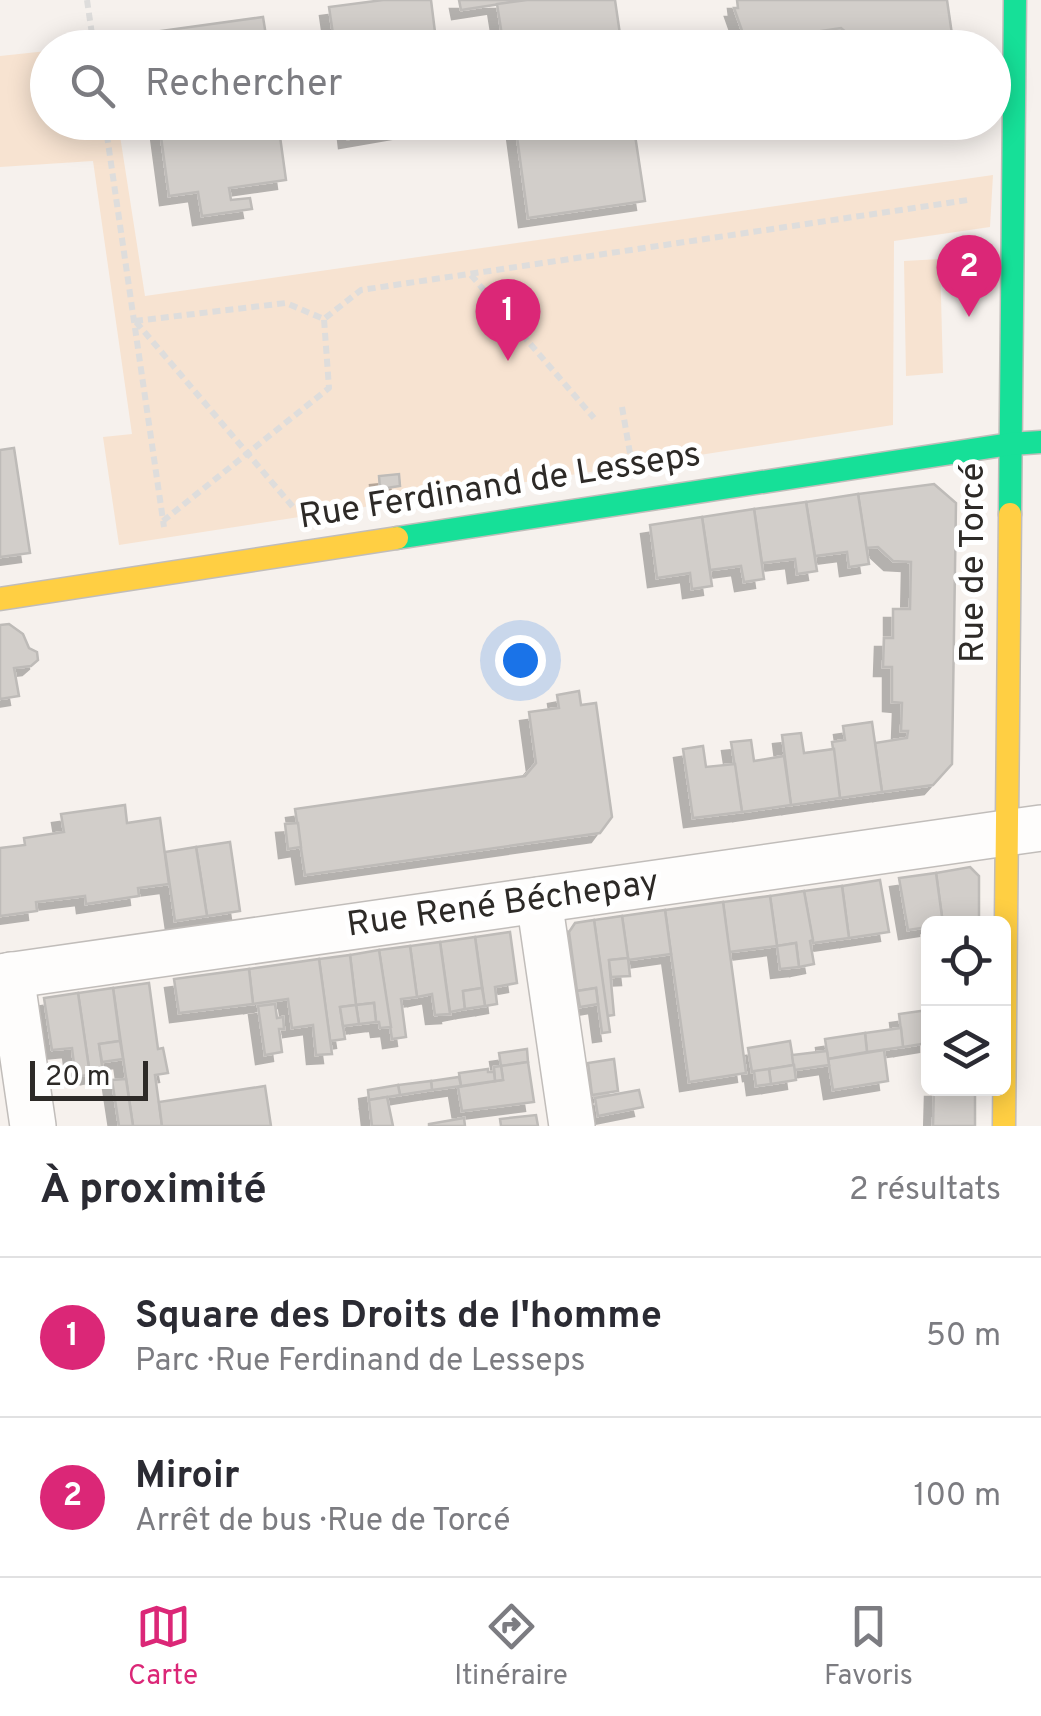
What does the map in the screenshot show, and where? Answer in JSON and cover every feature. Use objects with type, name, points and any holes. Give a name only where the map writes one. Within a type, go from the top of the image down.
[{"type":"street","name":"Rue de Torcé","points":[[1004,1126],[1024,830],[1010,444],[1015,0]]},
{"type":"street","name":"Rue Ferdinand de Lesseps","points":[[0,599],[1041,442]]},
{"type":"street","name":"Rue René Béchepay","points":[[5,976],[1024,830]]},
{"type":"street","points":[[538,900],[572,1126]]},
{"type":"street","points":[[5,976],[33,1126]]},
{"type":"path","points":[[87,0],[91,30]]},
{"type":"path","points":[[109,140],[170,573]]},
{"type":"path","points":[[324,319],[361,290],[1013,194]]},
{"type":"path","points":[[470,274],[594,418]]},
{"type":"path","points":[[135,321],[286,303],[324,319]]},
{"type":"path","points":[[163,520],[329,388],[324,319]]},
{"type":"path","points":[[135,321],[328,548]]},
{"type":"shaded area","points":[[30,53],[30,140],[121,140],[145,296],[993,175],[990,227],[894,241],[893,425],[119,545],[103,437],[132,434],[93,161],[0,167],[0,56]]},
{"type":"shaded area","points":[[940,259],[943,373],[906,376],[904,261]]},
{"type":"building","points":[[383,0],[431,0],[435,30],[332,30],[329,7]]},
{"type":"building","points":[[459,0],[527,0],[461,10]]},
{"type":"building","points":[[615,0],[619,30],[501,30],[497,4]]},
{"type":"building","points":[[737,0],[947,0],[951,30],[742,30],[734,8],[738,8]]},
{"type":"building","points":[[263,17],[265,30],[168,30]]},
{"type":"building","points":[[161,140],[280,140],[286,180],[229,188],[231,200],[250,198],[252,209],[202,216],[198,192],[169,196]]},
{"type":"building","points":[[517,140],[636,140],[645,201],[528,218]]},
{"type":"building","points":[[14,448],[30,553],[0,557],[0,450]]},
{"type":"building","points":[[399,474],[400,486],[380,489],[379,476]]},
{"type":"building","points":[[934,484],[956,503],[952,764],[933,785],[882,792],[875,743],[907,738],[908,731],[901,731],[902,703],[892,702],[892,667],[883,667],[884,638],[893,638],[893,609],[910,609],[911,562],[893,561],[878,547],[866,548],[858,494]]},
{"type":"building","points":[[858,494],[869,564],[849,567],[847,552],[815,556],[806,502]]},
{"type":"building","points":[[806,502],[817,571],[797,574],[795,559],[762,563],[754,509]]},
{"type":"building","points":[[754,509],[764,579],[744,582],[741,566],[710,570],[702,517]]},
{"type":"building","points":[[702,517],[712,586],[692,589],[690,573],[657,578],[650,525]]},
{"type":"building","points":[[9,624],[23,634],[29,648],[37,652],[38,660],[31,666],[14,668],[19,696],[0,699],[0,625]]},
{"type":"building","points":[[579,691],[581,705],[596,703],[612,817],[600,833],[305,875],[295,809],[525,776],[536,763],[529,712],[559,708],[557,695]]},
{"type":"building","points":[[872,722],[882,792],[840,798],[832,742],[845,740],[843,726]]},
{"type":"building","points":[[801,733],[804,753],[834,749],[840,798],[791,805],[782,735]]},
{"type":"building","points":[[751,740],[754,761],[784,756],[791,805],[742,812],[731,742]]},
{"type":"building","points":[[703,746],[706,767],[735,764],[742,812],[693,818],[683,749]]},
{"type":"building","points":[[125,805],[127,823],[160,818],[169,884],[138,888],[139,896],[86,904],[85,896],[36,902],[37,911],[0,916],[0,848],[25,845],[24,838],[64,832],[61,814]]},
{"type":"building","points":[[298,823],[301,847],[288,849],[285,824]]},
{"type":"building","points":[[230,842],[240,911],[207,916],[196,847]]},
{"type":"building","points":[[196,847],[207,916],[175,921],[165,852]]},
{"type":"building","points":[[970,867],[979,876],[979,916],[942,916],[936,873]]},
{"type":"building","points":[[936,873],[942,916],[921,916],[921,928],[908,930],[899,878]]},
{"type":"building","points":[[880,880],[889,932],[849,938],[842,886]]},
{"type":"building","points":[[842,886],[849,938],[813,943],[804,891]]},
{"type":"building","points":[[804,891],[814,964],[799,967],[796,943],[777,946],[770,896]]},
{"type":"building","points":[[770,896],[777,946],[729,952],[723,902]]},
{"type":"building","points":[[723,902],[746,1073],[689,1082],[665,910]]},
{"type":"building","points":[[665,910],[671,954],[628,960],[622,916]]},
{"type":"building","points":[[622,916],[628,958],[609,960],[614,1015],[607,1016],[594,920]]},
{"type":"building","points":[[594,920],[610,1032],[602,1033],[596,988],[577,991],[569,932],[575,923]]},
{"type":"building","points":[[510,932],[517,983],[495,987],[497,1004],[485,1006],[475,937]]},
{"type":"building","points":[[475,937],[482,988],[463,991],[465,1009],[450,1012],[440,942]]},
{"type":"building","points":[[440,942],[450,1014],[435,1015],[432,994],[417,997],[410,946]]},
{"type":"building","points":[[796,943],[799,967],[780,969],[777,946]]},
{"type":"building","points":[[410,946],[417,997],[401,999],[406,1037],[392,1039],[379,950]]},
{"type":"building","points":[[379,950],[391,1027],[380,1028],[374,1003],[356,1005],[350,955]]},
{"type":"building","points":[[350,955],[356,1005],[340,1007],[345,1039],[330,1041],[319,959]]},
{"type":"building","points":[[628,958],[630,976],[611,977],[609,960]]},
{"type":"building","points":[[319,959],[332,1054],[316,1055],[313,1025],[292,1028],[288,999],[253,1004],[249,969]]},
{"type":"building","points":[[249,969],[253,1004],[179,1013],[174,979]]},
{"type":"building","points":[[149,983],[158,1049],[163,1048],[168,1073],[155,1075],[162,1126],[133,1126],[113,988]]},
{"type":"building","points":[[113,988],[120,1041],[99,1044],[103,1073],[90,1075],[78,993]]},
{"type":"building","points":[[482,988],[485,1006],[465,1009],[463,991]]},
{"type":"building","points":[[596,988],[598,1004],[580,1007],[577,991]]},
{"type":"building","points":[[78,993],[90,1075],[80,1076],[79,1071],[75,1072],[72,1048],[52,1050],[44,998]]},
{"type":"building","points":[[374,1003],[376,1022],[359,1024],[356,1005]]},
{"type":"building","points":[[275,1004],[277,1018],[283,1017],[284,1029],[279,1029],[282,1052],[265,1055],[258,1006]]},
{"type":"building","points":[[356,1005],[359,1024],[343,1026],[340,1007]]},
{"type":"building","points":[[921,1011],[921,1044],[903,1047],[899,1014]]},
{"type":"building","points":[[901,1028],[903,1047],[867,1052],[865,1033]]},
{"type":"building","points":[[865,1033],[867,1052],[828,1059],[825,1039]]},
{"type":"building","points":[[120,1041],[123,1059],[102,1062],[99,1044]]},
{"type":"building","points":[[790,1041],[794,1065],[752,1072],[748,1048]]},
{"type":"building","points":[[527,1049],[528,1062],[501,1066],[499,1053]]},
{"type":"building","points":[[884,1050],[888,1081],[833,1090],[828,1059]]},
{"type":"building","points":[[827,1051],[829,1065],[794,1070],[792,1055]]},
{"type":"building","points":[[614,1059],[618,1091],[592,1095],[588,1063]]},
{"type":"building","points":[[528,1062],[534,1102],[462,1111],[458,1087],[503,1080],[501,1066]]},
{"type":"building","points":[[794,1065],[796,1080],[771,1084],[769,1069]]},
{"type":"building","points":[[501,1066],[503,1080],[495,1081],[494,1067]]},
{"type":"building","points":[[488,1069],[494,1072],[495,1081],[461,1086],[459,1073]]},
{"type":"building","points":[[769,1069],[771,1084],[756,1086],[754,1071]]},
{"type":"building","points":[[459,1077],[461,1086],[432,1090],[431,1081]]},
{"type":"building","points":[[126,1079],[133,1126],[119,1126],[112,1080]]},
{"type":"building","points":[[431,1081],[432,1090],[400,1095],[398,1085]]},
{"type":"building","points":[[398,1085],[400,1095],[369,1100],[368,1090]]},
{"type":"building","points":[[265,1086],[271,1126],[162,1126],[159,1102]]},
{"type":"building","points":[[639,1090],[643,1107],[598,1116],[595,1098]]},
{"type":"building","points":[[934,1096],[975,1096],[975,1126],[933,1126]]},
{"type":"building","points":[[387,1097],[393,1126],[372,1126],[369,1100]]},
{"type":"building","points":[[536,1115],[538,1126],[501,1126],[500,1119]]},
{"type":"building","points":[[464,1118],[465,1126],[429,1126],[429,1124]]},
{"type":"traffic: fast","points":[[1010,514],[1015,0]]},
{"type":"traffic: fast","points":[[397,538],[1041,442]]},
{"type":"traffic: slow","points":[[1004,1126],[1010,514]]},
{"type":"traffic: slow","points":[[0,599],[397,538]]},
{"type":"place","name":"Miroir","points":[[969,317]]},
{"type":"place","name":"Square des Droits de l'homme","points":[[508,361]]}]
